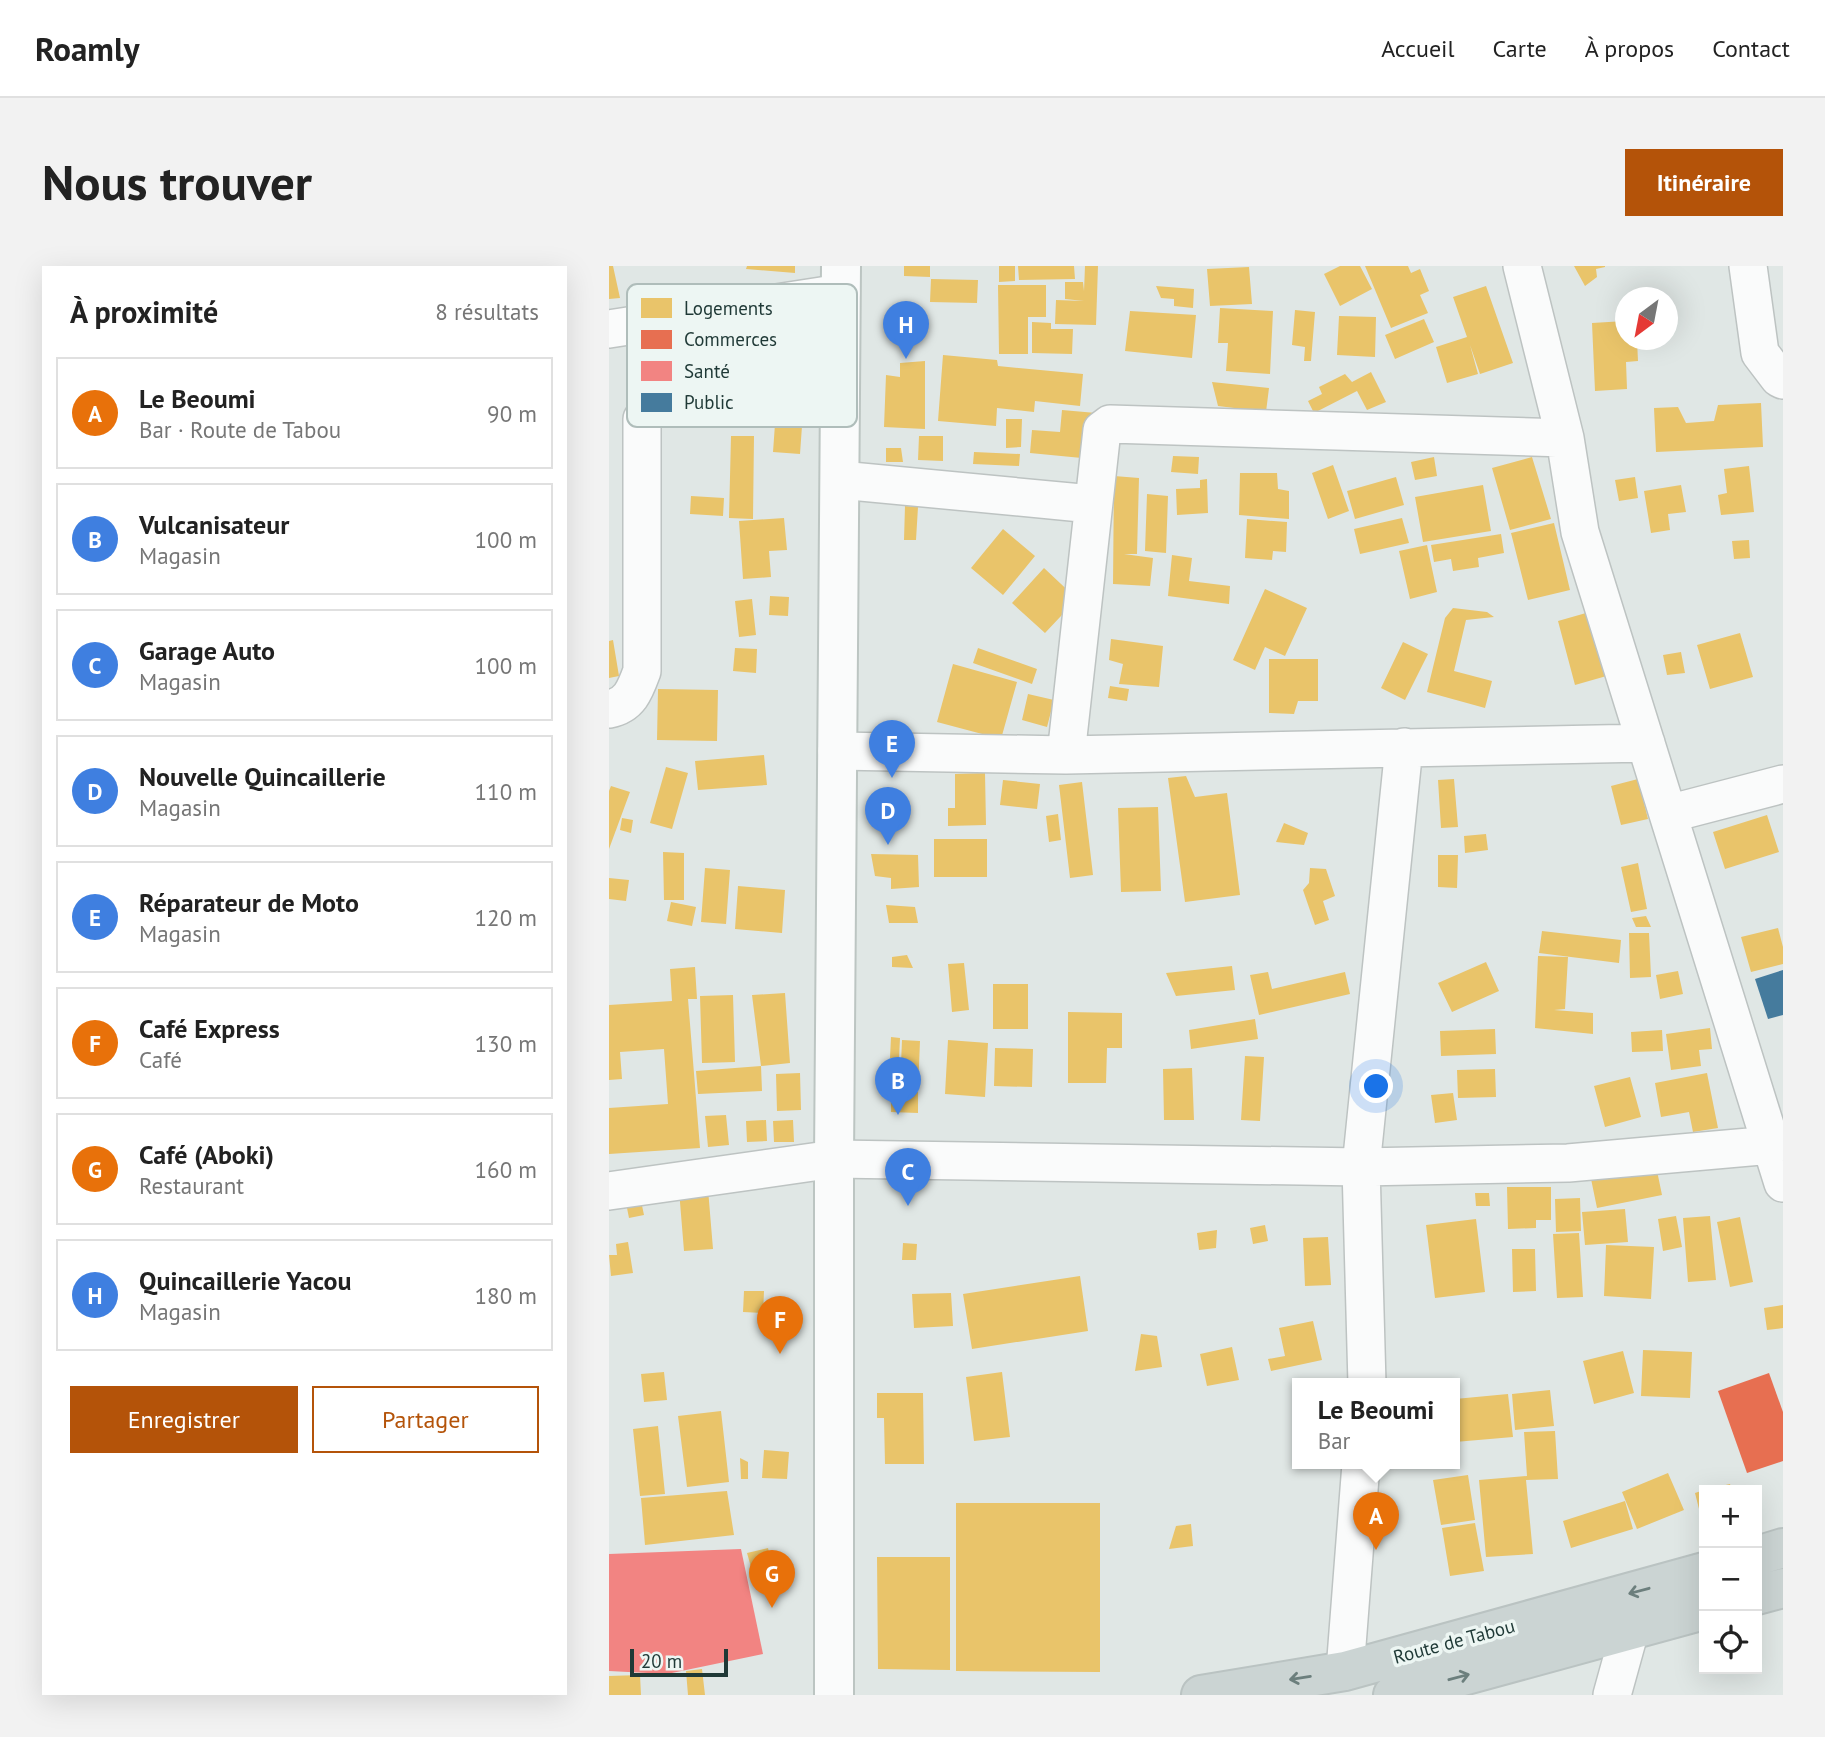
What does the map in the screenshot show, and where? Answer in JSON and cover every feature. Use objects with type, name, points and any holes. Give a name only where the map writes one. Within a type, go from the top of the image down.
[{"type":"main road","points":[[1762,1554],[1783,1548]]},
{"type":"main road","name":"Route de Tabou","points":[[1201,1695],[1345,1671],[1699,1573]]},
{"type":"main road","points":[[1762,1594],[1783,1588]]},
{"type":"main road","name":"Route de Tabou","points":[[1393,1695],[1700,1611]]},
{"type":"street","points":[[1522,266],[1565,438],[1580,532],[1783,1183]]},
{"type":"street","points":[[1748,266],[1760,353],[1783,380]]},
{"type":"street","points":[[822,284],[841,280]]},
{"type":"street","points":[[609,329],[627,325]]},
{"type":"street","points":[[1066,755],[1102,430],[1110,424],[1565,438]]},
{"type":"street","points":[[609,709],[616,708],[633,696],[642,671],[642,427]]},
{"type":"street","points":[[834,1695],[834,1159],[840,427]]},
{"type":"street","points":[[840,480],[1093,504]]},
{"type":"street","points":[[837,751],[1066,755],[1646,743]]},
{"type":"street","points":[[1367,1378],[1361,1167],[1404,747]]},
{"type":"street","points":[[1668,814],[1783,784]]},
{"type":"street","points":[[609,1191],[834,1159],[1361,1167],[1568,1163],[1772,1145]]},
{"type":"street","points":[[1345,1671],[1361,1469]]},
{"type":"street","points":[[1612,1695],[1630,1630]]},
{"type":"building: Logements","points":[[609,266],[613,266],[620,298],[609,299]]},
{"type":"building: Logements","points":[[747,266],[795,266],[795,273],[746,269]]},
{"type":"building: Logements","points":[[904,266],[930,266],[930,277],[904,276]]},
{"type":"building: Logements","points":[[999,266],[1015,266],[1015,281],[999,282]]},
{"type":"building: Logements","points":[[1018,266],[1074,266],[1075,279],[1019,280]]},
{"type":"building: Logements","points":[[1085,266],[1098,266],[1096,325],[1055,324],[1056,300],[1084,301],[1065,299],[1065,282],[1083,282],[1084,291]]},
{"type":"building: Logements","points":[[1340,266],[1360,266],[1372,289],[1340,306],[1324,274]]},
{"type":"building: Logements","points":[[1365,266],[1408,266],[1411,273],[1420,269],[1429,291],[1420,295],[1428,313],[1391,328]]},
{"type":"building: Logements","points":[[1574,266],[1605,267],[1596,269],[1597,277],[1585,286]]},
{"type":"building: Logements","points":[[1249,267],[1252,304],[1210,306],[1207,269]]},
{"type":"building: Logements","points":[[931,279],[978,280],[977,303],[930,302]]},
{"type":"building: Logements","points":[[998,285],[1046,285],[1046,317],[1028,317],[1028,354],[999,354]]},
{"type":"building: Logements","points":[[1156,286],[1194,289],[1193,308],[1174,306],[1174,299],[1161,298]]},
{"type":"building: Logements","points":[[1486,286],[1513,363],[1480,374],[1470,345],[1478,374],[1447,383],[1436,347],[1467,337],[1453,297]]},
{"type":"building: Logements","points":[[1220,308],[1273,311],[1270,374],[1226,371],[1228,343],[1218,343]]},
{"type":"building: Logements","points":[[1295,310],[1315,312],[1311,361],[1304,361],[1305,347],[1292,345]]},
{"type":"building: Logements","points":[[1130,311],[1196,315],[1192,358],[1125,351]]},
{"type":"building: Logements","points":[[1339,316],[1376,317],[1375,357],[1337,355]]},
{"type":"building: Logements","points":[[1424,319],[1434,342],[1395,359],[1385,335]]},
{"type":"building: Logements","points":[[1032,322],[1051,323],[1051,329],[1073,329],[1072,354],[1032,353]]},
{"type":"building: Logements","points":[[1615,322],[1615,350],[1637,350],[1638,361],[1626,362],[1627,389],[1595,391],[1592,323]]},
{"type":"building: Logements","points":[[943,355],[997,360],[998,366],[1083,374],[1080,406],[1035,401],[1034,412],[997,408],[996,426],[938,421]]},
{"type":"building: Logements","points":[[925,361],[925,429],[884,427],[886,375],[900,377],[900,363]]},
{"type":"building: Logements","points":[[1371,372],[1386,402],[1367,410],[1357,391],[1314,413],[1308,401],[1322,394],[1319,387],[1345,374],[1352,382]]},
{"type":"building: Logements","points":[[1212,382],[1269,388],[1266,412],[1218,406]]},
{"type":"building: Logements","points":[[1761,403],[1763,447],[1656,452],[1654,408],[1678,407],[1686,423],[1714,421],[1718,405]]},
{"type":"building: Logements","points":[[1062,410],[1096,413],[1092,459],[1030,453],[1032,430],[1060,432]]},
{"type":"building: Logements","points":[[1006,419],[1022,419],[1021,447],[1006,448]]},
{"type":"building: Logements","points":[[775,427],[802,427],[800,454],[773,452]]},
{"type":"building: Logements","points":[[731,436],[754,436],[753,519],[729,518]]},
{"type":"building: Logements","points":[[919,436],[943,436],[943,461],[918,460]]},
{"type":"building: Logements","points":[[886,448],[901,448],[903,462],[886,462]]},
{"type":"building: Logements","points":[[974,452],[1020,454],[1019,466],[973,464]]},
{"type":"building: Logements","points":[[1173,456],[1199,457],[1198,474],[1171,472]]},
{"type":"building: Logements","points":[[1434,457],[1437,476],[1415,480],[1411,462]]},
{"type":"building: Logements","points":[[1532,457],[1551,519],[1510,530],[1492,468]]},
{"type":"building: Logements","points":[[1333,465],[1349,511],[1328,519],[1312,473]]},
{"type":"building: Logements","points":[[1749,466],[1754,512],[1721,515],[1718,495],[1727,493],[1724,469]]},
{"type":"building: Logements","points":[[1240,473],[1277,473],[1278,489],[1289,491],[1289,519],[1239,515]]},
{"type":"building: Logements","points":[[1114,476],[1139,478],[1137,554],[1124,554],[1153,558],[1150,586],[1113,584]]},
{"type":"building: Logements","points":[[1396,477],[1404,505],[1355,519],[1347,491]]},
{"type":"building: Logements","points":[[1635,477],[1638,498],[1619,501],[1615,480]]},
{"type":"building: Logements","points":[[1207,479],[1208,513],[1177,515],[1176,489],[1200,488],[1200,480]]},
{"type":"building: Logements","points":[[1483,485],[1491,531],[1423,542],[1415,497]]},
{"type":"building: Logements","points":[[1681,485],[1686,512],[1668,514],[1670,530],[1651,533],[1644,491]]},
{"type":"building: Logements","points":[[1147,494],[1168,496],[1166,553],[1145,551]]},
{"type":"building: Logements","points":[[691,496],[724,498],[723,516],[690,514]]},
{"type":"building: Logements","points":[[905,506],[918,507],[916,540],[904,540]]},
{"type":"building: Logements","points":[[784,518],[787,550],[769,551],[771,577],[743,579],[739,521]]},
{"type":"building: Logements","points":[[1402,518],[1409,543],[1360,554],[1354,529]]},
{"type":"building: Logements","points":[[1247,519],[1287,522],[1286,552],[1273,551],[1272,560],[1245,558]]},
{"type":"building: Logements","points":[[1554,523],[1570,590],[1528,600],[1511,533]]},
{"type":"building: Logements","points":[[1003,529],[1035,556],[1003,595],[971,568]]},
{"type":"building: Logements","points":[[1501,534],[1504,553],[1478,558],[1479,567],[1453,571],[1451,559],[1434,562],[1431,545]]},
{"type":"building: Logements","points":[[1749,540],[1750,558],[1734,559],[1732,541]]},
{"type":"building: Logements","points":[[1427,545],[1437,592],[1410,599],[1399,551]]},
{"type":"building: Logements","points":[[1172,555],[1192,558],[1189,581],[1230,586],[1229,604],[1168,596]]},
{"type":"building: Logements","points":[[1044,568],[1077,599],[1045,633],[1012,603]]},
{"type":"building: Logements","points":[[1265,589],[1307,608],[1285,656],[1265,647],[1255,670],[1233,660]]},
{"type":"building: Logements","points":[[770,596],[789,597],[788,616],[769,615]]},
{"type":"building: Logements","points":[[752,599],[756,635],[739,637],[735,601]]},
{"type":"building: Logements","points":[[1453,608],[1487,612],[1494,617],[1466,620],[1454,671],[1492,681],[1485,708],[1427,692],[1445,618]]},
{"type":"building: Logements","points":[[1593,611],[1617,673],[1575,685],[1558,621]]},
{"type":"building: Logements","points":[[1740,633],[1753,677],[1710,689],[1697,645]]},
{"type":"building: Logements","points":[[1111,639],[1163,646],[1159,687],[1119,684],[1123,664],[1109,660]]},
{"type":"building: Logements","points":[[613,640],[619,676],[609,678],[609,641]]},
{"type":"building: Logements","points":[[1403,642],[1428,654],[1405,700],[1381,688]]},
{"type":"building: Logements","points":[[735,648],[757,649],[756,673],[733,671]]},
{"type":"building: Logements","points":[[978,648],[1037,669],[1032,684],[973,663]]},
{"type":"building: Logements","points":[[1681,652],[1685,673],[1667,675],[1663,655]]},
{"type":"building: Logements","points":[[1269,659],[1318,659],[1318,701],[1298,701],[1294,714],[1269,713]]},
{"type":"building: Logements","points":[[953,664],[1017,682],[1001,739],[937,722]]},
{"type":"building: Logements","points":[[1110,686],[1129,689],[1127,701],[1108,698]]},
{"type":"building: Logements","points":[[658,689],[718,690],[717,741],[657,740]]},
{"type":"building: Logements","points":[[1028,694],[1054,700],[1047,727],[1022,720]]},
{"type":"building: Logements","points":[[764,755],[767,785],[698,790],[695,761]]},
{"type":"building: Logements","points":[[666,767],[688,773],[672,829],[650,823]]},
{"type":"building: Logements","points":[[985,773],[986,825],[948,826],[948,808],[955,808],[955,774]]},
{"type":"building: Logements","points":[[1186,776],[1195,797],[1227,793],[1240,895],[1185,902],[1168,778]]},
{"type":"building: Logements","points":[[1454,779],[1458,827],[1441,828],[1438,780]]},
{"type":"building: Logements","points":[[1638,779],[1648,819],[1621,825],[1611,786]]},
{"type":"building: Logements","points":[[1003,780],[1040,784],[1037,809],[1000,805]]},
{"type":"building: Logements","points":[[1082,782],[1093,875],[1070,878],[1059,785]]},
{"type":"building: Logements","points":[[611,786],[630,792],[609,849],[609,791]]},
{"type":"building: Logements","points":[[1158,807],[1161,891],[1121,892],[1118,808]]},
{"type":"building: Logements","points":[[1058,814],[1061,840],[1049,842],[1046,816]]},
{"type":"building: Logements","points":[[1767,815],[1779,852],[1725,869],[1713,832]]},
{"type":"building: Logements","points":[[622,818],[633,820],[631,833],[620,830]]},
{"type":"building: Logements","points":[[1284,823],[1308,833],[1304,845],[1276,842]]},
{"type":"building: Logements","points":[[1486,834],[1488,850],[1465,853],[1464,836]]},
{"type":"building: Logements","points":[[934,839],[987,839],[987,877],[934,877]]},
{"type":"building: Logements","points":[[663,852],[684,853],[684,900],[664,900]]},
{"type":"building: Logements","points":[[871,854],[918,855],[919,887],[891,889],[891,878],[875,876]]},
{"type":"building: Logements","points":[[1438,855],[1458,855],[1457,888],[1438,887]]},
{"type":"building: Logements","points":[[1638,863],[1647,909],[1631,912],[1621,867]]},
{"type":"building: Logements","points":[[705,868],[730,870],[726,924],[701,922]]},
{"type":"building: Logements","points":[[1310,868],[1326,869],[1335,896],[1323,901],[1329,920],[1315,925],[1303,890],[1309,883]]},
{"type":"building: Logements","points":[[609,878],[629,880],[626,901],[609,899]]},
{"type":"building: Logements","points":[[738,886],[785,890],[782,933],[735,929]]},
{"type":"building: Logements","points":[[671,902],[696,907],[692,926],[667,921]]},
{"type":"building: Logements","points":[[886,905],[915,907],[918,923],[889,923]]},
{"type":"building: Logements","points":[[1646,916],[1651,927],[1636,927],[1632,918]]},
{"type":"building: Logements","points":[[1778,928],[1783,947],[1783,964],[1751,972],[1741,937]]},
{"type":"building: Logements","points":[[1542,931],[1621,940],[1619,963],[1539,953]]},
{"type":"building: Logements","points":[[1629,933],[1649,933],[1651,977],[1630,978]]},
{"type":"building: Logements","points":[[907,955],[913,968],[892,967],[892,957]]},
{"type":"building: Logements","points":[[1538,956],[1568,957],[1565,1009],[1554,1010],[1593,1013],[1593,1034],[1535,1028]]},
{"type":"building: Logements","points":[[1486,962],[1499,991],[1452,1012],[1438,983]]},
{"type":"building: Logements","points":[[964,963],[969,1010],[952,1012],[948,964]]},
{"type":"building: Logements","points":[[1232,966],[1235,990],[1176,996],[1166,973]]},
{"type":"building: Logements","points":[[695,967],[697,999],[688,999],[700,1148],[609,1154],[609,1108],[668,1104],[664,1049],[620,1052],[622,1079],[609,1080],[609,1005],[672,1001],[670,969]]},
{"type":"building: Logements","points":[[1678,971],[1683,994],[1660,999],[1656,975]]},
{"type":"building: Logements","points":[[1268,972],[1272,989],[1345,972],[1350,994],[1259,1015],[1250,975]]},
{"type":"building: Logements","points":[[993,984],[1028,984],[1028,1029],[993,1029]]},
{"type":"building: Logements","points":[[785,993],[790,1063],[761,1066],[752,995]]},
{"type":"building: Logements","points":[[733,995],[735,1062],[702,1063],[700,996]]},
{"type":"building: Logements","points":[[1068,1012],[1122,1013],[1122,1048],[1107,1048],[1106,1083],[1068,1083]]},
{"type":"building: Logements","points":[[1255,1019],[1258,1039],[1191,1049],[1189,1030]]},
{"type":"building: Logements","points":[[1710,1028],[1712,1049],[1699,1050],[1701,1066],[1671,1070],[1666,1034]]},
{"type":"building: Logements","points":[[1495,1029],[1496,1054],[1441,1056],[1440,1031]]},
{"type":"building: Logements","points":[[1662,1030],[1663,1051],[1632,1052],[1631,1032]]},
{"type":"building: Logements","points":[[891,1037],[900,1038],[899,1059],[890,1058]]},
{"type":"building: Logements","points":[[902,1040],[920,1041],[918,1090],[900,1088]]},
{"type":"building: Logements","points":[[948,1040],[988,1043],[985,1097],[945,1094]]},
{"type":"building: Logements","points":[[995,1048],[1033,1049],[1032,1087],[994,1086]]},
{"type":"building: Logements","points":[[1245,1056],[1264,1057],[1260,1121],[1241,1120]]},
{"type":"building: Logements","points":[[761,1066],[762,1091],[698,1094],[696,1071]]},
{"type":"building: Logements","points":[[1192,1068],[1194,1120],[1164,1120],[1163,1069]]},
{"type":"building: Logements","points":[[1495,1069],[1496,1097],[1458,1098],[1457,1070]]},
{"type":"building: Logements","points":[[800,1073],[801,1110],[777,1111],[776,1074]]},
{"type":"building: Logements","points":[[1707,1073],[1718,1128],[1693,1132],[1689,1112],[1661,1117],[1655,1083]]},
{"type":"building: Logements","points":[[1630,1077],[1641,1117],[1605,1127],[1594,1086]]},
{"type":"building: Logements","points":[[900,1091],[918,1092],[918,1113],[891,1112],[891,1095],[900,1095]]},
{"type":"building: Logements","points":[[1453,1093],[1457,1120],[1435,1123],[1431,1095]]},
{"type":"building: Logements","points":[[726,1115],[729,1145],[708,1147],[705,1116]]},
{"type":"building: Logements","points":[[766,1120],[767,1141],[747,1142],[746,1121]]},
{"type":"building: Logements","points":[[793,1120],[794,1142],[774,1142],[773,1121]]},
{"type":"building: Logements","points":[[1655,1161],[1662,1195],[1597,1208],[1590,1174]]},
{"type":"building: Logements","points":[[1507,1187],[1551,1187],[1551,1220],[1536,1220],[1536,1228],[1508,1229]]},
{"type":"building: Logements","points":[[708,1189],[713,1249],[684,1251],[679,1190]]},
{"type":"building: Logements","points":[[1475,1193],[1489,1193],[1490,1206],[1476,1206]]},
{"type":"building: Logements","points":[[640,1196],[644,1215],[629,1218],[625,1198]]},
{"type":"building: Logements","points":[[1580,1198],[1581,1231],[1556,1232],[1555,1199]]},
{"type":"building: Logements","points":[[1625,1209],[1628,1242],[1585,1245],[1582,1212]]},
{"type":"building: Logements","points":[[1676,1216],[1682,1247],[1663,1251],[1658,1219]]},
{"type":"building: Logements","points":[[1710,1216],[1716,1280],[1688,1282],[1683,1218]]},
{"type":"building: Logements","points":[[1740,1217],[1753,1282],[1730,1287],[1717,1222]]},
{"type":"building: Logements","points":[[1476,1219],[1485,1292],[1435,1298],[1426,1225]]},
{"type":"building: Logements","points":[[1265,1225],[1268,1241],[1253,1244],[1250,1228]]},
{"type":"building: Logements","points":[[1217,1230],[1216,1248],[1199,1250],[1197,1233]]},
{"type":"building: Logements","points":[[1579,1233],[1583,1297],[1557,1298],[1553,1234]]},
{"type":"building: Logements","points":[[1328,1237],[1331,1285],[1305,1286],[1303,1238]]},
{"type":"building: Logements","points":[[628,1242],[633,1273],[611,1276],[609,1255],[617,1255],[616,1244]]},
{"type":"building: Logements","points":[[903,1243],[917,1244],[916,1260],[902,1260]]},
{"type":"building: Logements","points":[[1606,1245],[1654,1247],[1651,1299],[1604,1296]]},
{"type":"building: Logements","points":[[1512,1249],[1535,1249],[1536,1291],[1513,1292]]},
{"type":"building: Logements","points":[[1080,1276],[1088,1331],[972,1349],[963,1294]]},
{"type":"building: Logements","points":[[744,1291],[764,1291],[763,1313],[743,1312]]},
{"type":"building: Logements","points":[[951,1293],[953,1326],[914,1328],[912,1294]]},
{"type":"building: Logements","points":[[1783,1305],[1783,1328],[1767,1330],[1764,1308]]},
{"type":"building: Logements","points":[[1313,1321],[1322,1360],[1271,1371],[1268,1359],[1285,1356],[1279,1328]]},
{"type":"building: Logements","points":[[1141,1334],[1157,1336],[1162,1367],[1135,1371]]},
{"type":"building: Logements","points":[[1232,1347],[1239,1380],[1207,1386],[1200,1354]]},
{"type":"building: Logements","points":[[1643,1350],[1692,1352],[1690,1398],[1641,1396]]},
{"type":"building: Logements","points":[[1623,1351],[1634,1393],[1594,1404],[1583,1361]]},
{"type":"building: Logements","points":[[664,1372],[667,1400],[644,1402],[641,1374]]},
{"type":"building: Logements","points":[[1002,1372],[1010,1437],[974,1441],[966,1377]]},
{"type":"building: Logements","points":[[1550,1390],[1554,1426],[1515,1430],[1512,1394]]},
{"type":"building: Logements","points":[[877,1393],[923,1393],[924,1464],[885,1464],[884,1418],[877,1418]]},
{"type":"building: Logements","points":[[1508,1394],[1513,1437],[1460,1442],[1460,1399]]},
{"type":"building: Logements","points":[[721,1411],[729,1482],[687,1487],[678,1416]]},
{"type":"building: Logements","points":[[658,1426],[665,1494],[640,1496],[633,1429]]},
{"type":"building: Logements","points":[[1555,1431],[1558,1479],[1526,1480],[1533,1554],[1486,1557],[1479,1480],[1527,1476],[1524,1432]]},
{"type":"building: Logements","points":[[764,1450],[789,1452],[787,1479],[762,1478]]},
{"type":"building: Logements","points":[[740,1458],[748,1462],[748,1479],[741,1479]]},
{"type":"building: Logements","points":[[1668,1473],[1684,1510],[1637,1529],[1622,1492]]},
{"type":"building: Logements","points":[[1468,1475],[1475,1520],[1441,1525],[1433,1480]]},
{"type":"building: Logements","points":[[727,1491],[734,1535],[645,1545],[641,1498]]},
{"type":"building: Logements","points":[[1699,1492],[1699,1509],[1695,1493]]},
{"type":"building: Logements","points":[[1625,1501],[1633,1529],[1571,1548],[1563,1521]]},
{"type":"building: Logements","points":[[956,1503],[1100,1503],[1100,1672],[956,1671]]},
{"type":"building: Logements","points":[[1475,1523],[1484,1571],[1450,1576],[1442,1528]]},
{"type":"building: Logements","points":[[1191,1524],[1193,1546],[1169,1549],[1176,1526]]},
{"type":"building: Logements","points":[[768,1548],[773,1569],[753,1574],[747,1553]]},
{"type":"building: Logements","points":[[877,1557],[950,1557],[950,1670],[878,1669]]},
{"type":"building: Logements","points":[[702,1669],[705,1695],[688,1695],[686,1671]]},
{"type":"building: Logements","points":[[640,1675],[641,1695],[609,1695],[609,1676]]},
{"type":"building: Commerces","points":[[1769,1373],[1783,1412],[1783,1461],[1747,1473],[1718,1391]]},
{"type":"building: Santé","points":[[741,1549],[763,1654],[667,1674],[609,1671],[609,1554]]},
{"type":"building: Public","points":[[1783,970],[1783,1015],[1768,1019],[1755,979]]},
{"type":"place","name":"Quincaillerie Yacou","points":[[906,359]]},
{"type":"place","name":"Réparateur de Moto","points":[[892,778]]},
{"type":"place","name":"Nouvelle Quincaillerie","points":[[888,845]]},
{"type":"place","name":"Vulcanisateur","points":[[898,1115]]},
{"type":"place","name":"Garage Auto","points":[[908,1206]]},
{"type":"place","name":"Café Express","points":[[780,1354]]},
{"type":"place","name":"Le Beoumi","points":[[1376,1550]]},
{"type":"place","name":"Café (Aboki)","points":[[772,1608]]}]
